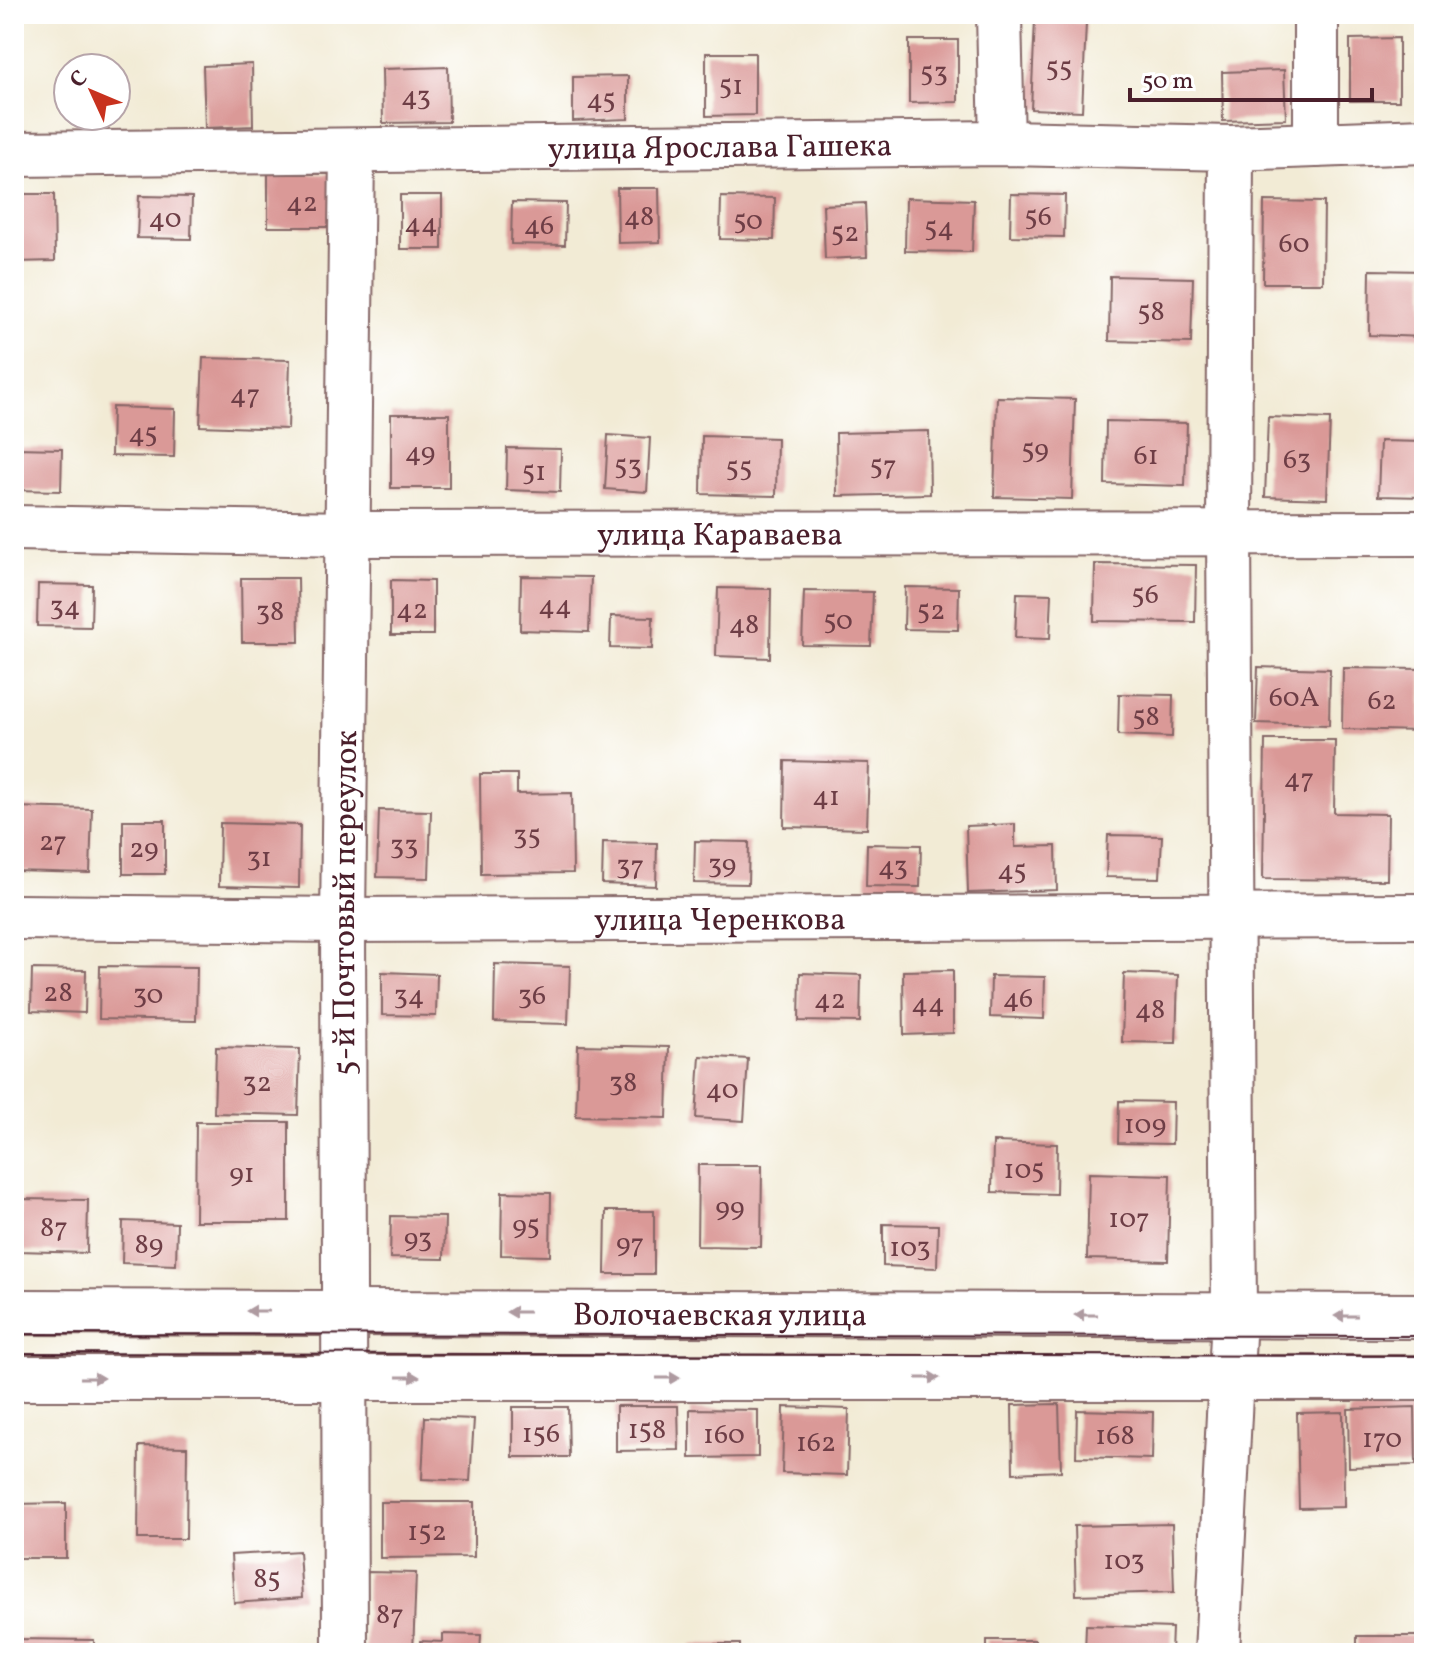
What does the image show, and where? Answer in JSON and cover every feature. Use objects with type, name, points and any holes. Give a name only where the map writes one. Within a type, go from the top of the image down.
[{"type":"street","points":[[999,14],[1002,143]]},
{"type":"street","points":[[1316,14],[1316,145]]},
{"type":"street","name":"улица Ярослава Гашека","points":[[14,154],[1002,143],[1231,148],[1424,141]]},
{"type":"street","points":[[1217,1653],[1234,1316],[1229,532],[1231,148]]},
{"type":"street","name":"5-й Почтовый переулок","points":[[345,1653],[343,920],[352,151]]},
{"type":"street","name":"улица Караваева","points":[[14,528],[349,534],[1424,533]]},
{"type":"street","name":"улица Черенкова","points":[[14,917],[343,920],[1233,914],[1424,916]]},
{"type":"street","name":"Волочаевская улица","points":[[14,1312],[1424,1316]]},
{"type":"street","name":"Волочаевская улица","points":[[14,1378],[1424,1378]]},
{"type":"building","points":[[1035,20],[1086,23],[1082,111],[1031,109]]},
{"type":"building","points":[[1399,38],[1399,101],[1350,101],[1350,39]]},
{"type":"building","points":[[909,40],[958,40],[958,102],[909,103]]},
{"type":"building","points":[[706,53],[755,53],[755,115],[706,116]]},
{"type":"building","points":[[252,64],[253,126],[205,128],[203,66]]},
{"type":"building","points":[[448,67],[449,122],[383,123],[382,69]]},
{"type":"building","points":[[1284,70],[1286,119],[1223,121],[1222,72]]},
{"type":"building","points":[[628,76],[628,119],[573,121],[573,77]]},
{"type":"building","points":[[268,174],[336,174],[336,227],[268,227]]},
{"type":"building","points":[[617,188],[659,188],[660,242],[618,243]]},
{"type":"building","points":[[14,194],[54,194],[55,261],[14,262]]},
{"type":"building","points":[[1011,194],[1065,195],[1064,237],[1010,236]]},
{"type":"building","points":[[400,195],[442,195],[442,249],[400,249]]},
{"type":"building","points":[[139,196],[192,197],[191,239],[137,238]]},
{"type":"building","points":[[721,197],[775,198],[774,240],[720,239]]},
{"type":"building","points":[[906,198],[974,200],[972,252],[905,251]]},
{"type":"building","points":[[1264,201],[1324,202],[1323,283],[1263,283]]},
{"type":"building","points":[[512,202],[566,203],[565,245],[511,244]]},
{"type":"building","points":[[865,203],[867,257],[825,259],[823,205]]},
{"type":"building","points":[[1370,270],[1424,271],[1424,337],[1369,335]]},
{"type":"building","points":[[1110,276],[1193,278],[1191,343],[1109,341]]},
{"type":"building","points":[[203,358],[290,360],[288,429],[200,426]]},
{"type":"building","points":[[997,397],[1075,399],[1072,499],[994,497]]},
{"type":"building","points":[[112,407],[175,409],[174,457],[111,456]]},
{"type":"building","points":[[391,414],[449,414],[449,488],[391,488]]},
{"type":"building","points":[[1268,417],[1330,419],[1327,499],[1265,497]]},
{"type":"building","points":[[1106,421],[1187,423],[1185,486],[1105,484]]},
{"type":"building","points":[[929,431],[930,494],[837,496],[836,433]]},
{"type":"building","points":[[608,435],[650,438],[647,492],[605,489]]},
{"type":"building","points":[[702,436],[777,438],[776,496],[701,494]]},
{"type":"building","points":[[1380,441],[1424,442],[1424,497],[1378,496]]},
{"type":"building","points":[[14,448],[62,449],[61,491],[14,490]]},
{"type":"building","points":[[507,448],[561,449],[560,492],[506,490]]},
{"type":"building","points":[[1095,564],[1196,565],[1195,622],[1094,621]]},
{"type":"building","points":[[521,576],[591,577],[589,632],[520,630]]},
{"type":"building","points":[[241,578],[298,578],[299,642],[242,642]]},
{"type":"building","points":[[391,580],[433,581],[433,635],[391,635]]},
{"type":"building","points":[[38,584],[92,585],[91,627],[37,626]]},
{"type":"building","points":[[905,587],[959,588],[958,630],[904,629]]},
{"type":"building","points":[[718,588],[771,589],[770,658],[716,656]]},
{"type":"building","points":[[804,591],[873,592],[871,646],[802,645]]},
{"type":"building","points":[[1017,593],[1052,594],[1050,639],[1015,638]]},
{"type":"building","points":[[611,616],[653,617],[652,649],[610,648]]},
{"type":"building","points":[[1258,667],[1330,669],[1329,725],[1256,723]]},
{"type":"building","points":[[1343,668],[1422,669],[1420,731],[1342,729]]},
{"type":"building","points":[[1119,694],[1173,695],[1172,737],[1118,735]]},
{"type":"building","points":[[1265,740],[1335,740],[1334,813],[1388,814],[1387,880],[1263,879]]},
{"type":"building","points":[[785,761],[869,763],[867,829],[784,827]]},
{"type":"building","points":[[480,774],[517,774],[517,794],[572,793],[573,873],[481,874]]},
{"type":"building","points":[[14,807],[92,809],[90,873],[14,871]]},
{"type":"building","points":[[379,810],[431,811],[429,878],[377,877]]},
{"type":"building","points":[[123,820],[165,820],[165,874],[123,874]]},
{"type":"building","points":[[220,823],[300,825],[299,888],[219,886]]},
{"type":"building","points":[[1015,824],[1015,847],[1056,846],[1057,890],[968,893],[966,826]]},
{"type":"building","points":[[1108,835],[1162,836],[1160,878],[1106,877]]},
{"type":"building","points":[[695,841],[749,842],[748,884],[694,883]]},
{"type":"building","points":[[603,842],[657,843],[656,886],[602,884]]},
{"type":"building","points":[[867,844],[921,845],[920,887],[866,886]]},
{"type":"building","points":[[495,964],[570,966],[568,1024],[494,1022]]},
{"type":"building","points":[[100,966],[197,967],[196,1021],[99,1019]]},
{"type":"building","points":[[32,969],[86,970],[85,1013],[31,1011]]},
{"type":"building","points":[[953,970],[953,1033],[904,1035],[903,971]]},
{"type":"building","points":[[382,972],[437,974],[436,1016],[382,1015]]},
{"type":"building","points":[[800,973],[861,975],[860,1022],[799,1021]]},
{"type":"building","points":[[1124,973],[1178,975],[1176,1043],[1122,1042]]},
{"type":"building","points":[[991,976],[1045,977],[1044,1019],[990,1017]]},
{"type":"building","points":[[578,1045],[669,1047],[667,1118],[576,1116]]},
{"type":"building","points":[[216,1047],[300,1049],[298,1115],[214,1113]]},
{"type":"building","points":[[700,1056],[748,1059],[744,1121],[696,1118]]},
{"type":"building","points":[[1119,1101],[1173,1102],[1172,1144],[1118,1143]]},
{"type":"building","points":[[196,1122],[289,1122],[289,1221],[195,1221]]},
{"type":"building","points":[[993,1142],[1057,1144],[1056,1194],[992,1192]]},
{"type":"building","points":[[698,1165],[762,1165],[761,1247],[697,1246]]},
{"type":"building","points":[[1089,1173],[1170,1175],[1168,1261],[1087,1259]]},
{"type":"building","points":[[502,1192],[551,1193],[550,1256],[501,1255]]},
{"type":"building","points":[[21,1199],[88,1200],[87,1253],[19,1251]]},
{"type":"building","points":[[606,1211],[654,1211],[654,1274],[605,1274]]},
{"type":"building","points":[[391,1216],[445,1217],[444,1259],[390,1258]]},
{"type":"building","points":[[123,1221],[177,1223],[176,1265],[122,1263]]},
{"type":"building","points":[[883,1224],[938,1225],[937,1268],[883,1266]]},
{"type":"building","points":[[1059,1404],[1061,1471],[1013,1473],[1012,1405]]},
{"type":"building","points":[[616,1406],[678,1406],[679,1450],[616,1451]]},
{"type":"building","points":[[513,1407],[568,1407],[569,1457],[513,1457]]},
{"type":"building","points":[[784,1407],[849,1409],[847,1475],[782,1473]]},
{"type":"building","points":[[1415,1407],[1416,1465],[1349,1467],[1348,1409]]},
{"type":"building","points":[[690,1409],[758,1410],[758,1457],[690,1458]]},
{"type":"building","points":[[1077,1410],[1153,1412],[1152,1459],[1076,1457]]},
{"type":"building","points":[[1343,1412],[1344,1507],[1299,1508],[1297,1413]]},
{"type":"building","points":[[425,1417],[474,1419],[470,1481],[422,1479]]},
{"type":"building","points":[[139,1446],[187,1447],[186,1539],[138,1539]]},
{"type":"building","points":[[380,1502],[474,1502],[474,1557],[380,1558]]},
{"type":"building","points":[[66,1503],[66,1558],[14,1558],[14,1504]]},
{"type":"building","points":[[1172,1524],[1174,1592],[1076,1595],[1074,1526]]},
{"type":"building","points":[[299,1551],[302,1598],[234,1603],[231,1555]]},
{"type":"building","points":[[367,1572],[416,1573],[413,1653],[365,1653]]},
{"type":"building","points":[[1086,1625],[1172,1628],[1171,1653],[1085,1653]]},
{"type":"building","points":[[443,1634],[481,1635],[480,1653],[420,1653],[420,1641],[443,1642]]},
{"type":"building","points":[[1357,1636],[1424,1636],[1424,1653],[1357,1653]]},
{"type":"building","points":[[14,1639],[94,1640],[94,1653],[14,1653]]},
{"type":"building","points":[[987,1640],[1035,1640],[1035,1653],[987,1653]]},
{"type":"building","points":[[692,1644],[740,1644],[740,1653],[692,1653]]},
{"type":"tram line","points":[[14,1334],[1424,1336]]},
{"type":"tram line","points":[[14,1353],[1424,1356]]}]
